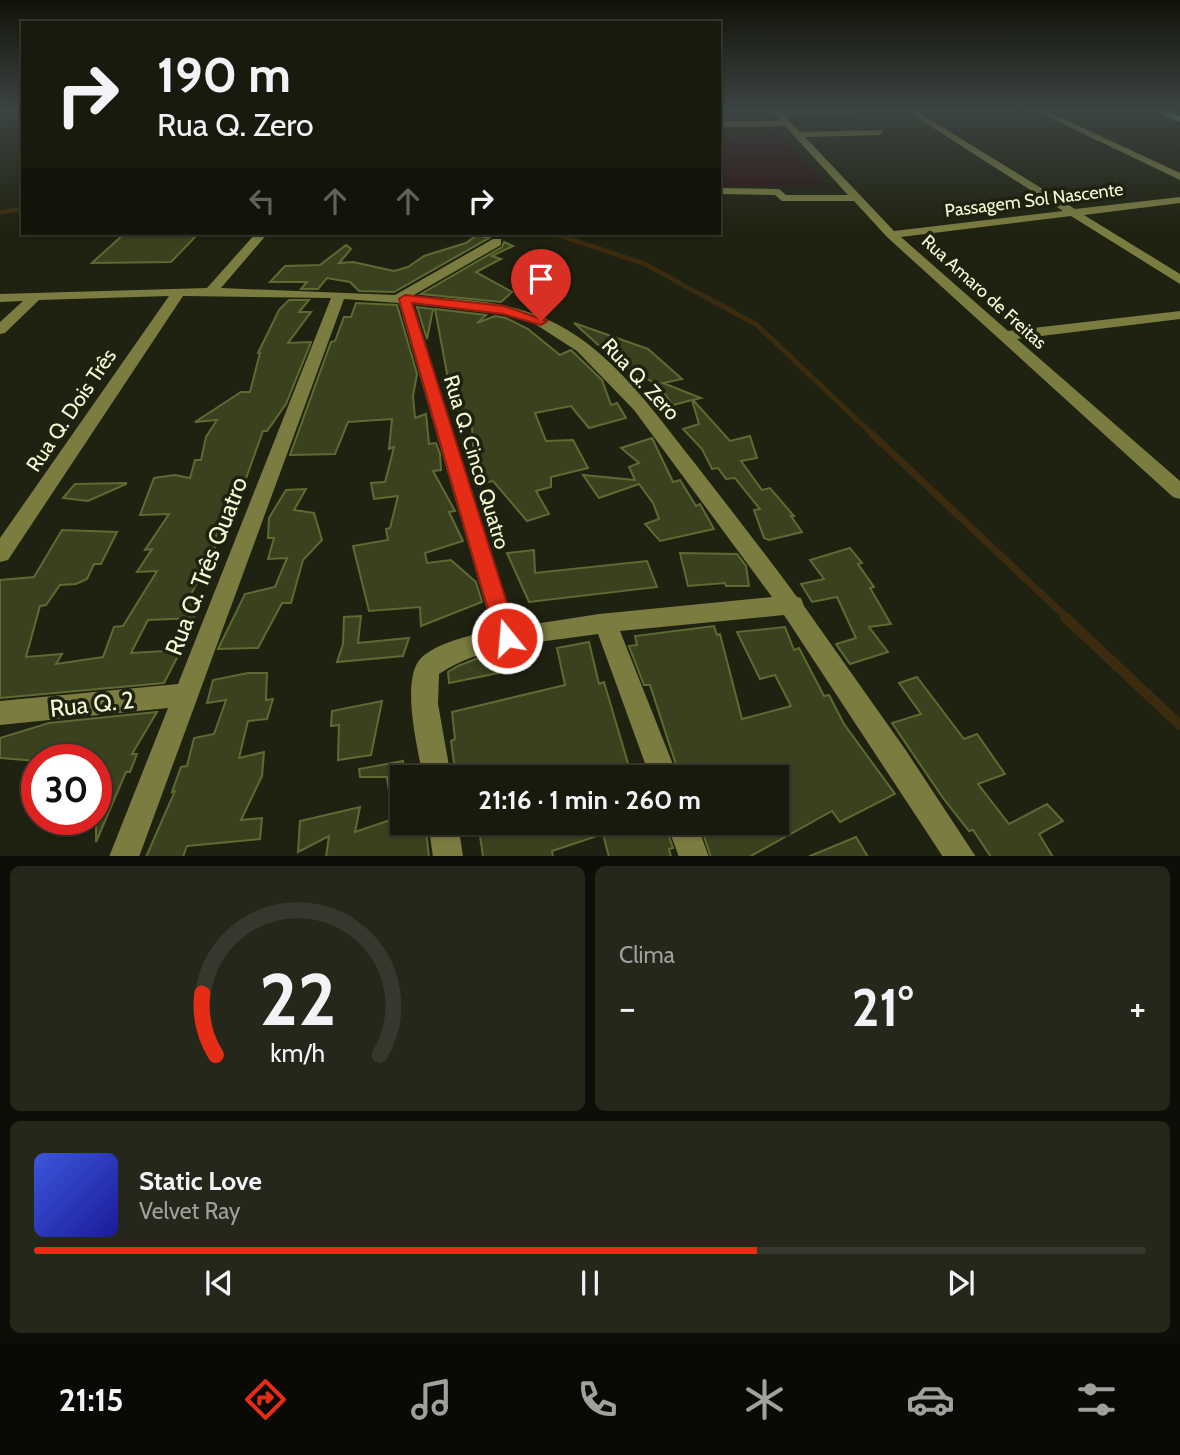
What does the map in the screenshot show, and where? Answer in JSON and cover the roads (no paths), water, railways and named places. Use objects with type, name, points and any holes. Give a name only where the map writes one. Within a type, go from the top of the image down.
[{"type":"street","name":"Rua Amaro de Freitas","points":[[812,149],[891,235],[1180,492]]},
{"type":"street","points":[[972,149],[1180,281]]},
{"type":"street","points":[[1120,149],[1180,177]]},
{"type":"street","points":[[721,191],[779,192],[782,198],[857,198]]},
{"type":"street","name":"Passagem Sol Nascente","points":[[891,235],[1180,200]]},
{"type":"street","points":[[212,290],[260,235]]},
{"type":"street","points":[[402,298],[497,242]]},
{"type":"street","name":"Rua Q. Zero","points":[[0,298],[212,290],[402,298],[475,305],[521,314],[554,328],[580,347],[638,404],[793,605],[961,856]]},
{"type":"street","name":"Rua Q. Dois Três","points":[[0,554],[180,291]]},
{"type":"street","name":"Rua Q. Três Quatro","points":[[124,856],[339,295]]},
{"type":"street","points":[[0,330],[36,296]]},
{"type":"street","name":"Rua Q. Cinco Quatro","points":[[402,298],[507,638]]},
{"type":"street","points":[[1004,336],[1180,315]]},
{"type":"street","points":[[434,765],[423,685],[430,665],[447,652],[507,638],[793,605]]},
{"type":"street","points":[[606,625],[659,765]]},
{"type":"street","name":"Rua Q. 2","points":[[0,713],[184,695]]},
{"type":"street","points":[[445,835],[448,856]]},
{"type":"street","points":[[686,835],[694,856]]},
{"type":"waterway","points":[[0,212],[21,209]]},
{"type":"waterway","points":[[558,235],[645,264],[705,297]]},
{"type":"waterway","points":[[702,295],[757,325],[874,436]]},
{"type":"waterway","points":[[872,434],[1067,618]]},
{"type":"waterway","points":[[1065,617],[1180,725]]}]
